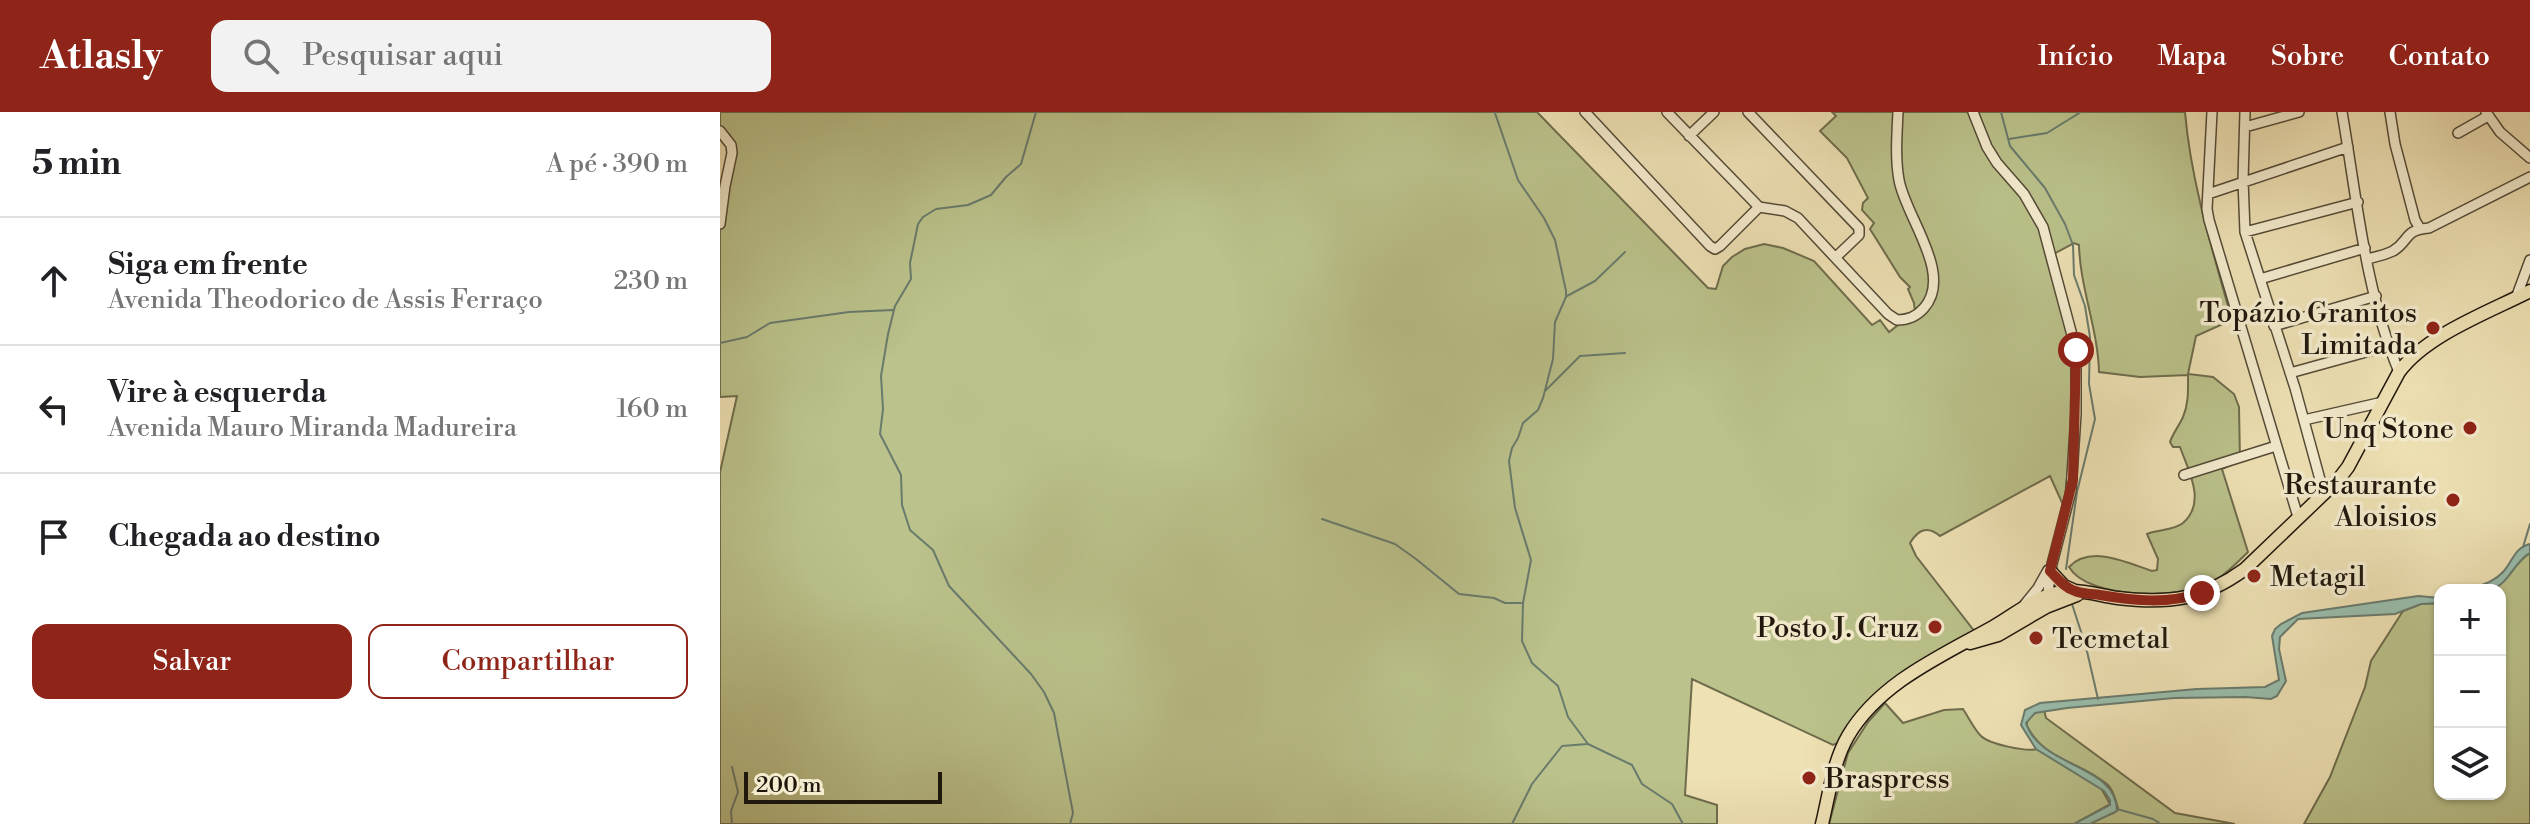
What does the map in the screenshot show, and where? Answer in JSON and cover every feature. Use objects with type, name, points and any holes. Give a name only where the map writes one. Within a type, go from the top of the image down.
[{"type":"main road","points":[[2051,568],[2064,586],[2079,592],[2157,601],[2181,600],[2202,593],[2245,569],[2348,467],[2399,372],[2419,349],[2530,291]]},
{"type":"main road","points":[[1822,824],[1847,737],[1882,697],[1906,676],[2022,607],[2079,592]]},
{"type":"main road","points":[[1964,644],[1998,635],[2047,601]]},
{"type":"street","points":[[1585,112],[1715,249],[1759,207]]},
{"type":"street","points":[[1667,112],[1759,207],[1776,208],[1798,218],[1888,314],[1897,320],[1905,320],[1926,307],[1931,295],[1932,265],[1899,180],[1898,112]]},
{"type":"street","points":[[1689,136],[1714,112]]},
{"type":"street","points":[[1748,112],[1859,228],[1859,235],[1836,257]]},
{"type":"street","points":[[1973,112],[1987,147],[2024,194],[2043,227],[2076,350],[2073,479],[2051,568],[2047,601]]},
{"type":"street","points":[[2212,112],[2209,220],[2298,517]]},
{"type":"street","points":[[2245,112],[2245,232],[2324,494]]},
{"type":"street","points":[[2245,127],[2299,112]]},
{"type":"street","points":[[2342,112],[2366,254],[2388,346],[2399,372]]},
{"type":"street","points":[[2390,112],[2395,144],[2419,227]]},
{"type":"street","points":[[2458,133],[2487,114],[2500,132],[2530,158]]},
{"type":"street","points":[[720,131],[731,145],[732,153],[722,188],[720,224]]},
{"type":"street","points":[[2208,194],[2348,147]]},
{"type":"street","points":[[2260,279],[2395,250],[2419,227],[2429,228],[2530,177]]},
{"type":"street","points":[[2245,232],[2358,202]]},
{"type":"street","points":[[2516,298],[2530,260]]},
{"type":"street","points":[[2274,326],[2376,296]]},
{"type":"street","points":[[2290,373],[2388,346]]},
{"type":"street","points":[[2304,420],[2383,402]]},
{"type":"street","points":[[2184,475],[2276,446]]},
{"type":"street","points":[[2022,607],[2051,568]]},
{"type":"green space","points":[[720,112],[1537,112],[1708,288],[1716,289],[1723,266],[1745,249],[1764,244],[1783,248],[1814,261],[1872,325],[1880,320],[1889,332],[1915,312],[1910,287],[1900,277],[1870,229],[1874,223],[1862,210],[1868,198],[1847,158],[1820,131],[1836,116],[1832,112],[2185,112],[2197,191],[2232,320],[2196,336],[2188,374],[2213,377],[2234,394],[2239,407],[2240,461],[2222,469],[2248,552],[2215,581],[2201,587],[2161,594],[2138,594],[2096,586],[2079,578],[2069,567],[2078,560],[2098,556],[2157,570],[2158,559],[2147,534],[2183,523],[2194,506],[2195,496],[2180,447],[2173,447],[2170,442],[2185,412],[2188,375],[2140,377],[2099,372],[2079,245],[2074,243],[2048,257],[2072,344],[2074,406],[2064,507],[2050,476],[1940,536],[1927,530],[1916,535],[1910,543],[1916,556],[1975,632],[1915,666],[1842,741],[1833,745],[1692,679],[1685,795],[1717,805],[1717,824],[720,824],[720,472],[737,396],[720,397],[720,211],[731,137],[720,126]]},
{"type":"green space","points":[[2530,553],[2530,824],[2304,824],[2330,777],[2365,687],[2371,661],[2403,611],[2421,604],[2434,603],[2434,800],[2506,800],[2506,584],[2499,584]]},
{"type":"green space","points":[[1885,703],[1903,723],[1944,710],[1963,709],[1985,739],[2017,748],[2037,749],[2101,788],[2110,804],[2074,824],[1829,824],[1848,753]]},
{"type":"green space","points":[[2044,710],[2046,718],[2175,813],[2235,824],[2090,824],[2118,808],[2113,793],[2098,777],[2054,754],[2035,738],[2027,726],[2028,719]]},
{"type":"shaded area","points":[[2530,544],[2530,553],[2501,584],[2483,584],[2503,572]]},
{"type":"shaded area","points":[[2418,596],[2434,597],[2434,603],[2421,604],[2395,614],[2298,619],[2280,637],[2279,649],[2286,681],[2277,696],[2271,699],[2174,698],[2035,713],[2026,723],[2034,738],[2046,749],[2092,774],[2114,796],[2117,811],[2090,824],[2074,824],[2110,805],[2110,800],[2104,791],[2036,749],[2021,725],[2025,710],[2040,703],[2197,689],[2265,687],[2279,680],[2272,636],[2275,629],[2302,613]]},
{"type":"waterway","points":[[1036,112],[1021,164],[991,195],[968,205],[936,209],[918,224],[910,263],[911,279],[895,306],[888,334],[881,376],[883,409],[880,434],[901,475],[902,505],[910,530],[933,550],[949,586],[1044,692],[1054,713],[1073,813],[1070,824]]},
{"type":"waterway","points":[[2001,112],[2010,146],[2045,188],[2065,224],[2073,245],[2074,275],[2085,306],[2090,337],[2089,384],[2095,419],[2077,492],[2066,569]]},
{"type":"waterway","points":[[2009,139],[2047,133],[2081,112]]},
{"type":"waterway","points":[[1495,113],[1518,180],[1555,240],[1566,291],[1555,322],[1553,359],[1543,398],[1538,410],[1523,423],[1509,461],[1515,508],[1531,560],[1523,603],[1522,641],[1532,663],[1558,686],[1568,717],[1588,744],[1632,765],[1642,784],[1672,804],[1683,824]]},
{"type":"waterway","points":[[1567,296],[1595,281],[1625,252]]},
{"type":"waterway","points":[[720,343],[747,337],[770,323],[849,312],[893,310]]},
{"type":"waterway","points":[[1545,391],[1580,356],[1625,353]]},
{"type":"waterway","points":[[1322,519],[1395,544],[1459,594],[1494,598],[1505,603],[1522,603]]},
{"type":"waterway","points":[[2523,547],[2530,524]]},
{"type":"waterway","points":[[2072,604],[2098,699]]},
{"type":"waterway","points":[[1512,824],[1532,784],[1562,746],[1587,744]]},
{"type":"waterway","points":[[732,767],[738,792],[731,811],[732,824]]},
{"type":"waterway","points":[[2117,809],[2161,824]]},
{"type":"place","name":"Topázio Granitos Limitada","points":[[2433,328]]},
{"type":"place","name":"Unq Stone","points":[[2470,428]]},
{"type":"place","name":"Restaurante Aloisios","points":[[2453,500]]},
{"type":"place","name":"Metagil","points":[[2254,576]]},
{"type":"place","name":"Posto J. Cruz","points":[[1935,627]]},
{"type":"place","name":"Tecmetal","points":[[2036,638]]},
{"type":"place","name":"Braspress","points":[[1809,778]]},
{"type":"route","points":[[2076,350],[2073,479],[2050,571],[2064,586],[2075,591],[2119,598],[2181,600],[2202,593]]}]
